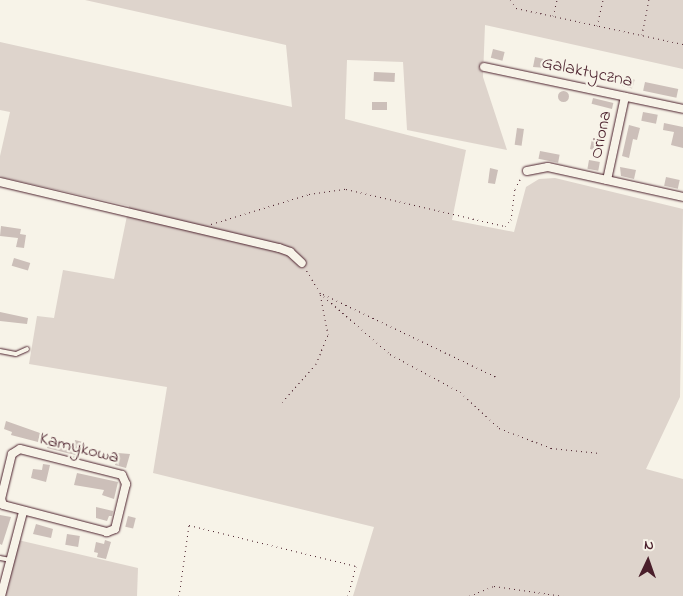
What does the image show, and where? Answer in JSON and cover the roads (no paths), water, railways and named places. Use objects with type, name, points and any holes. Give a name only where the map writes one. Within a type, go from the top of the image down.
[{"type":"street","name":"Galaktyczna","points":[[484,67],[683,109]]},
{"type":"street","name":"Oriona","points":[[607,180],[625,97]]},
{"type":"street","points":[[525,173],[548,167],[683,197]]},
{"type":"street","points":[[0,182],[197,228],[290,252],[302,263]]},
{"type":"street","name":"Kamykowa","points":[[20,449],[122,475],[126,478],[112,532],[23,512],[3,505],[1,499],[3,471],[12,454],[20,449]]},
{"type":"street","points":[[1,596],[23,512]]},
{"type":"lane","points":[[0,351],[16,354],[27,349]]},
{"type":"lane","points":[[0,558],[10,560]]}]
